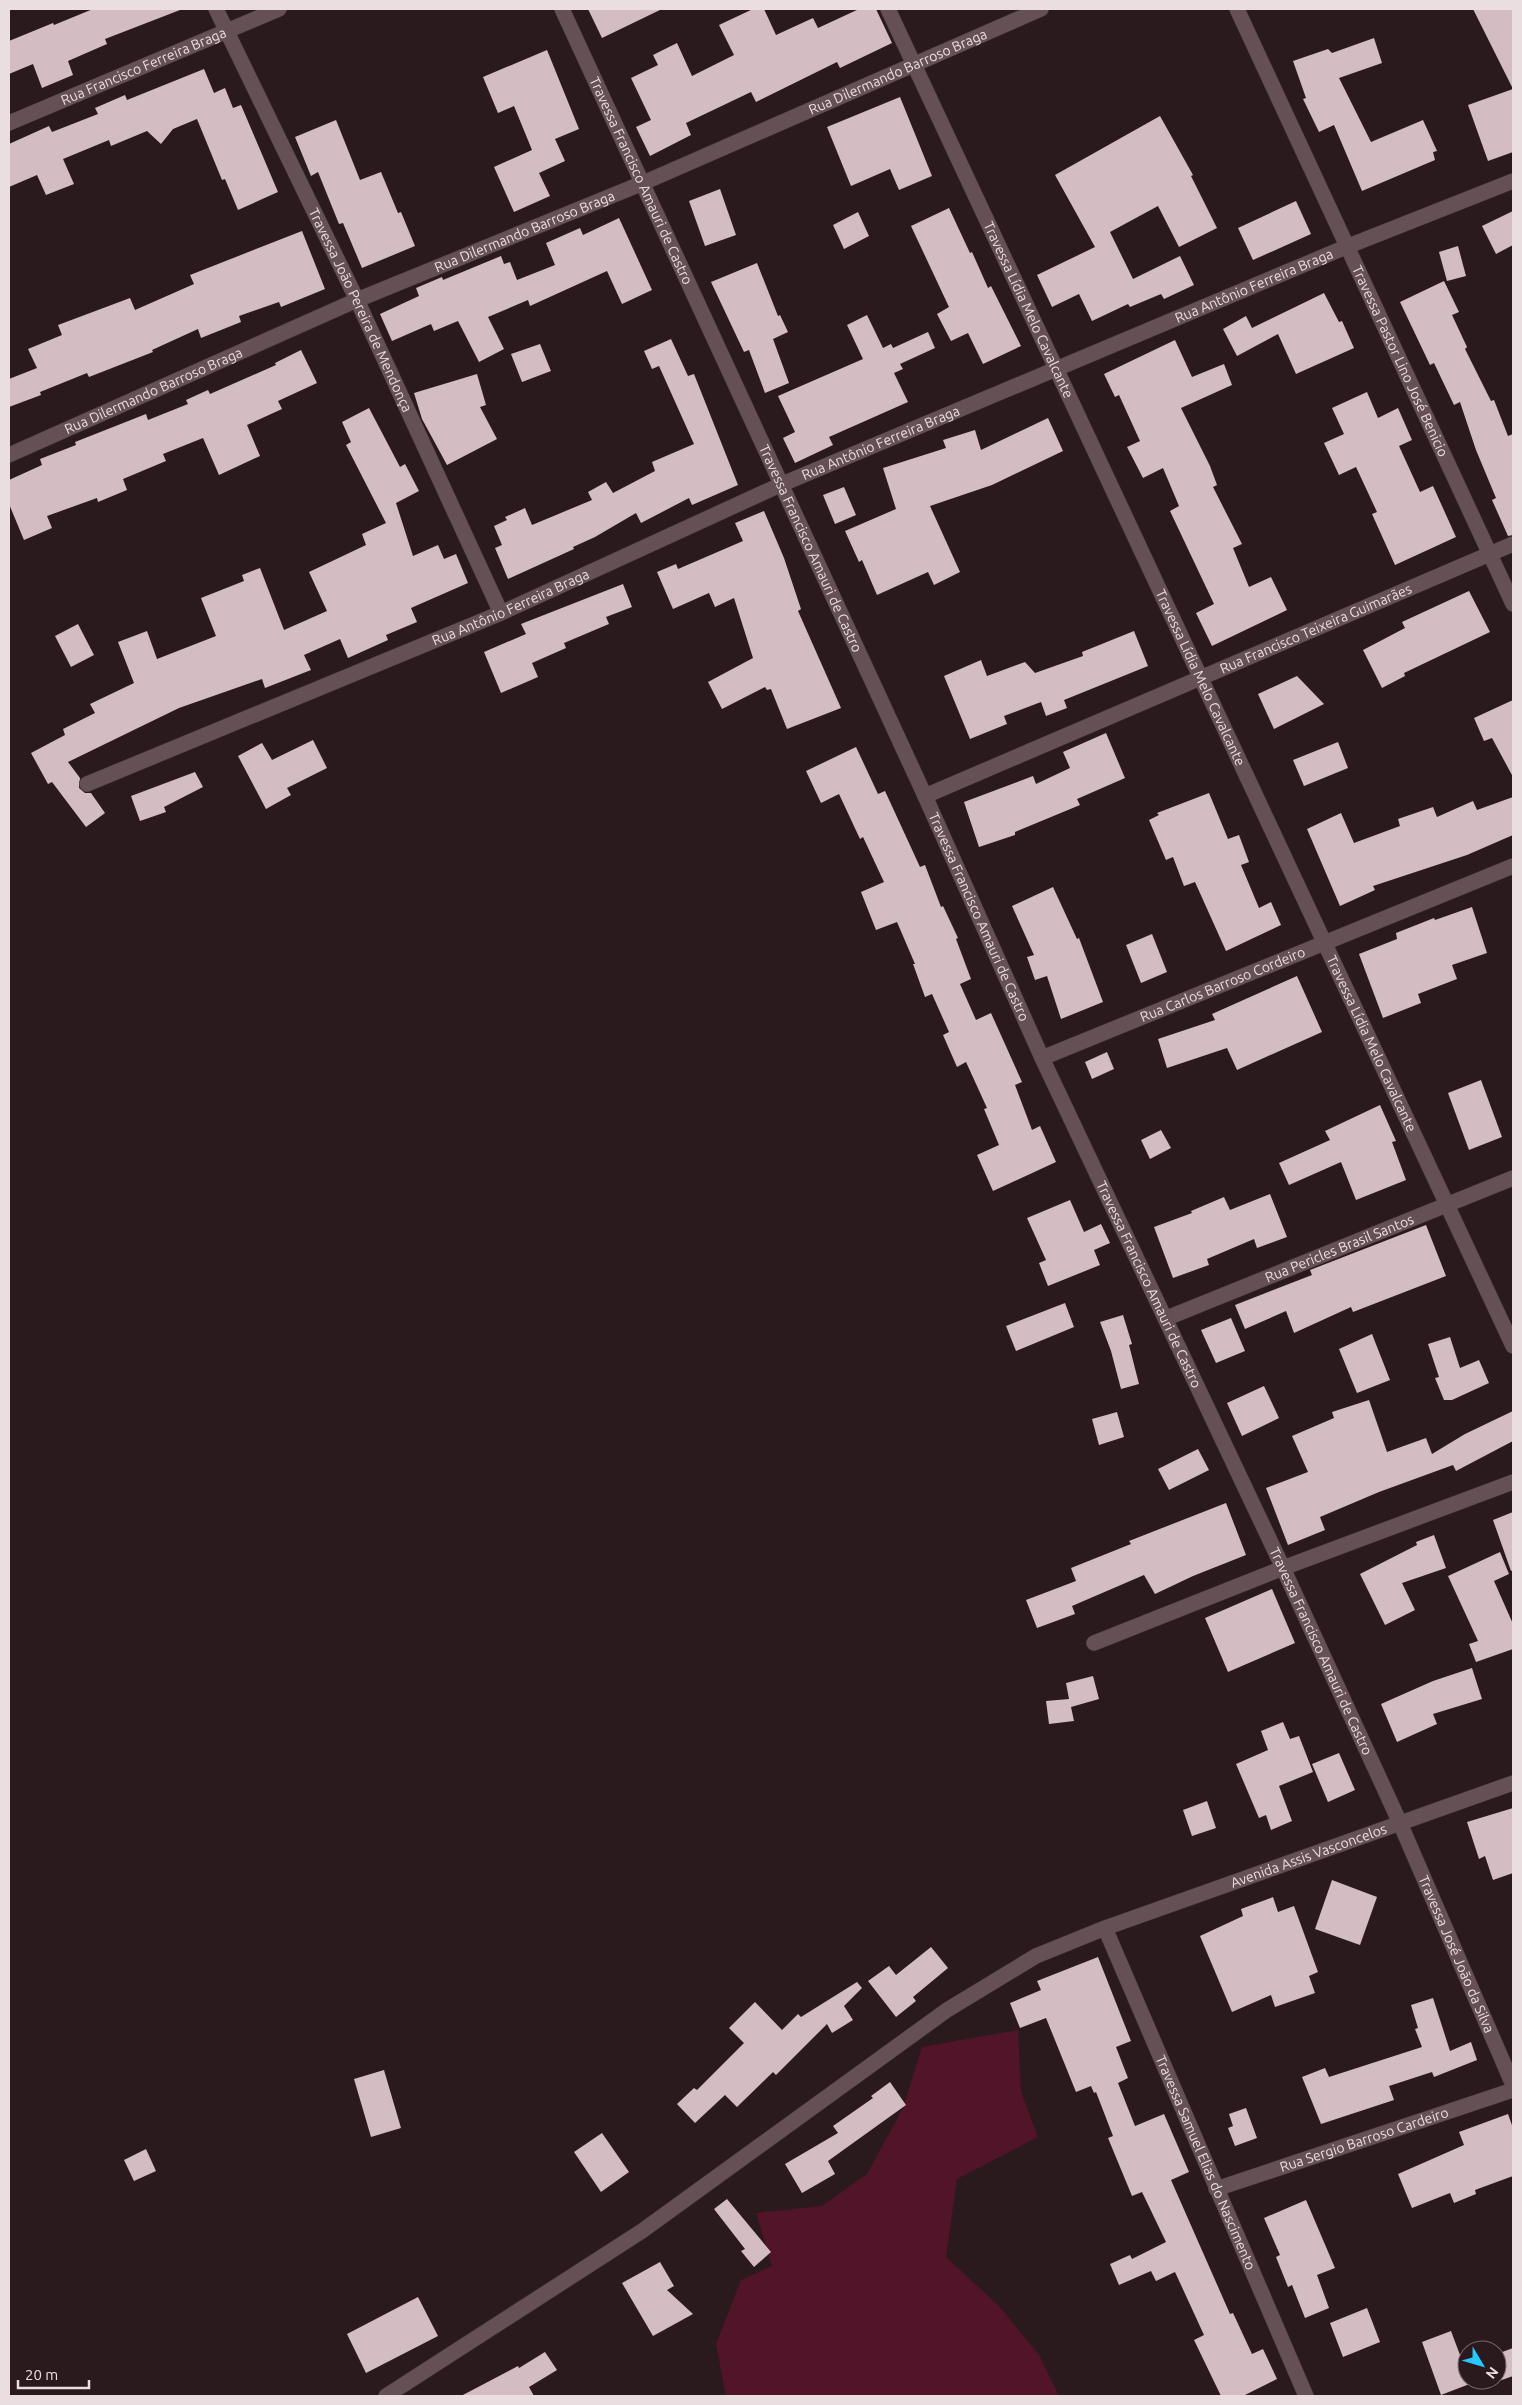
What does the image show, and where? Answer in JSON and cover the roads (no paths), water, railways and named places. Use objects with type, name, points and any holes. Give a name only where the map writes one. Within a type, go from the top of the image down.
[{"type":"street","name":"Travessa João Pereira de Mendonça","points":[[216,9],[357,300],[501,613]]},
{"type":"street","name":"Rua Francisco Ferreira Braga","points":[[9,123],[279,9]]},
{"type":"street","name":"Travessa Francisco Amauri de Castro","points":[[562,9],[780,486],[925,796],[1042,1058],[1167,1318],[1400,1823]]},
{"type":"street","name":"Travessa Lídia Melo Cavalcante","points":[[888,9],[1513,1346]]},
{"type":"street","name":"Rua Dilermando Barroso Braga","points":[[9,455],[357,300],[643,183],[1041,9]]},
{"type":"street","name":"Travessa Pastor Lino José Benicio","points":[[1238,9],[1346,247],[1491,553],[1513,604]]},
{"type":"street","name":"Rua Antônio Ferreira Braga","points":[[87,784],[501,613],[780,486],[1056,369],[1346,247],[1513,181]]},
{"type":"street","name":"Rua Francisco Teixeira Guimarães","points":[[925,796],[1513,544]]},
{"type":"street","name":"Rua Carlos Barroso Cordeiro","points":[[1042,1058],[1513,866]]},
{"type":"street","name":"Rua Pericles Brasil Santos","points":[[1167,1318],[1513,1178]]},
{"type":"street","points":[[1094,1643],[1283,1568],[1513,1482]]},
{"type":"street","name":"Avenida Assis Vasconcelos","points":[[386,2396],[642,2231],[947,2010],[1036,1956],[1104,1928],[1513,1783]]},
{"type":"street","name":"Travessa José João da Silva","points":[[1400,1823],[1513,2085]]},
{"type":"street","name":"Travessa Samuel Elias do Nascimento","points":[[1104,1928],[1306,2396]]},
{"type":"street","name":"Rua Sergio Barroso Cardeiro","points":[[1216,2189],[1513,2090]]}]
